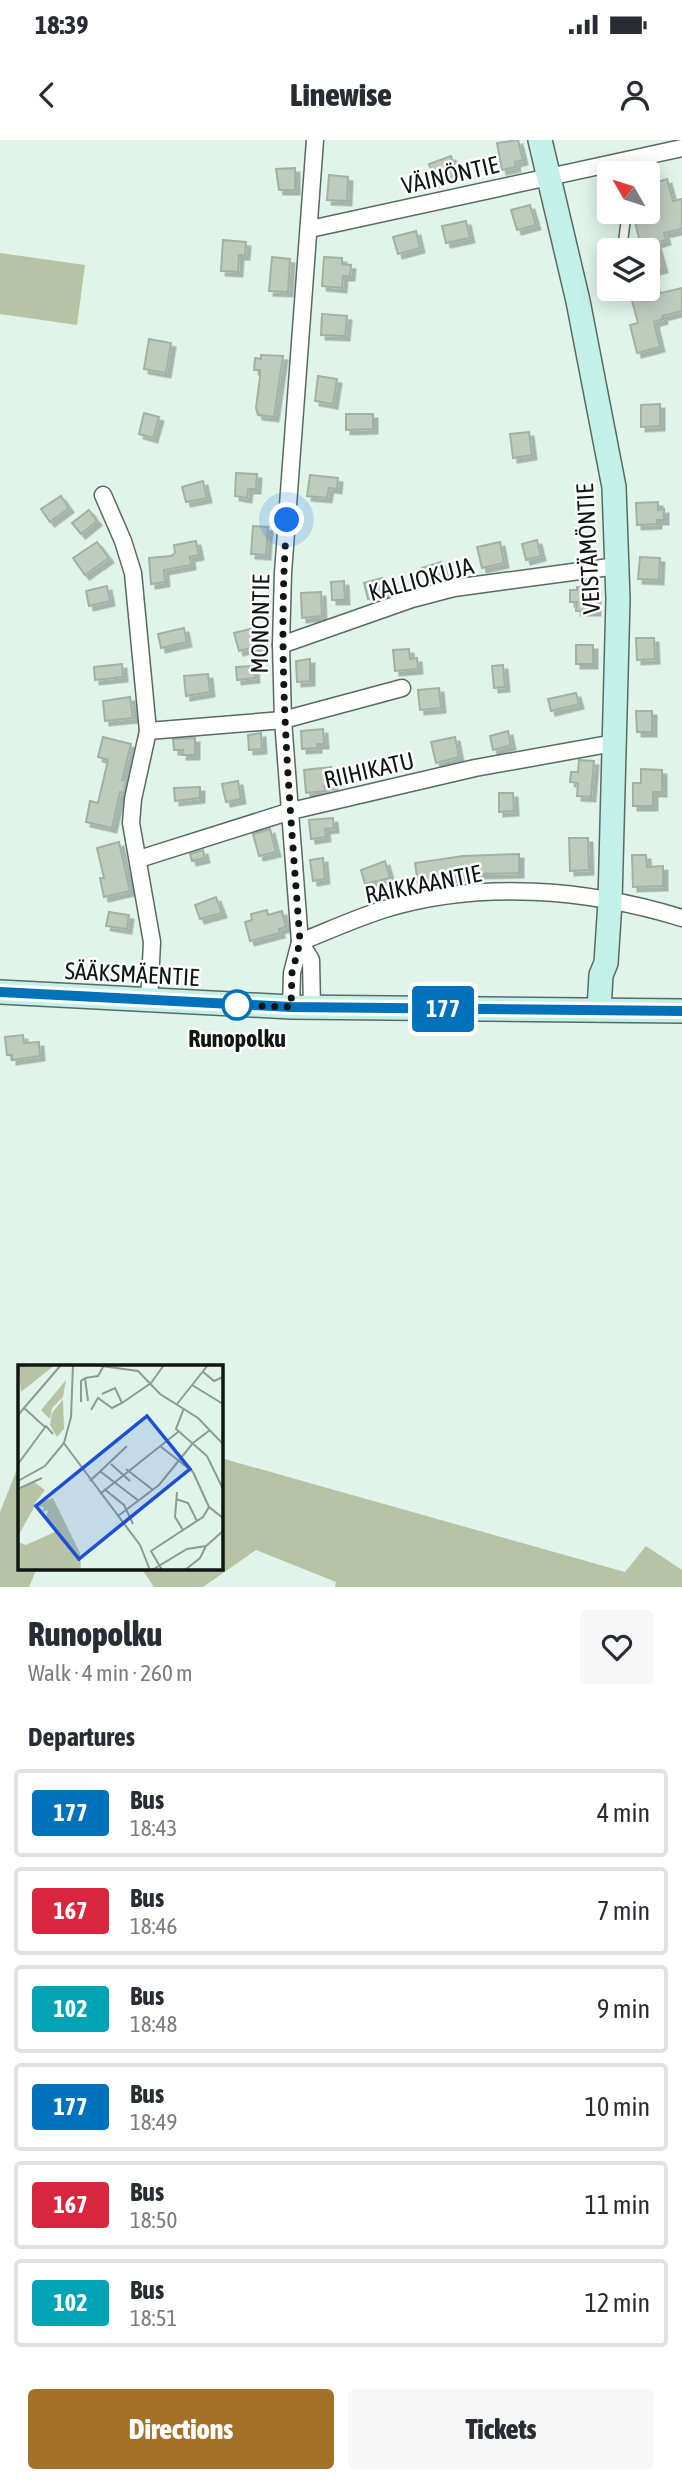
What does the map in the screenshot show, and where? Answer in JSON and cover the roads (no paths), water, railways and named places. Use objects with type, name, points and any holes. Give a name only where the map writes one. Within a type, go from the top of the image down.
[{"type":"street","name":"MONONTIE","points":[[301,1008],[292,973],[300,942],[283,720],[281,645],[283,573],[315,140]]},
{"type":"street","name":"VEISTÄMÖNTIE","points":[[540,140],[578,301],[614,487],[617,566],[610,902],[606,963],[601,975],[608,1010]]},
{"type":"street","name":"VÄINÖNTIE","points":[[645,161],[682,148]]},
{"type":"street","name":"VÄINÖNTIE","points":[[310,229],[548,177],[597,171]]},
{"type":"street","points":[[103,495],[123,541],[133,573],[148,731],[132,811],[152,942],[149,1002]]},
{"type":"street","name":"KALLIOKUJA","points":[[281,645],[412,599],[454,588],[617,566]]},
{"type":"street","points":[[148,731],[283,720],[402,688]]},
{"type":"street","name":"RIIHIKATU","points":[[139,859],[291,811],[475,768],[614,743]]},
{"type":"street","name":"RAIKKAANTIE","points":[[300,942],[387,909],[470,893],[550,892],[682,918]]},
{"type":"street","name":"SÄÄKSMÄENTIE","points":[[0,992],[301,1008],[682,1011]]},
{"type":"place","name":"Runopolku","points":[[237,1005]]}]
